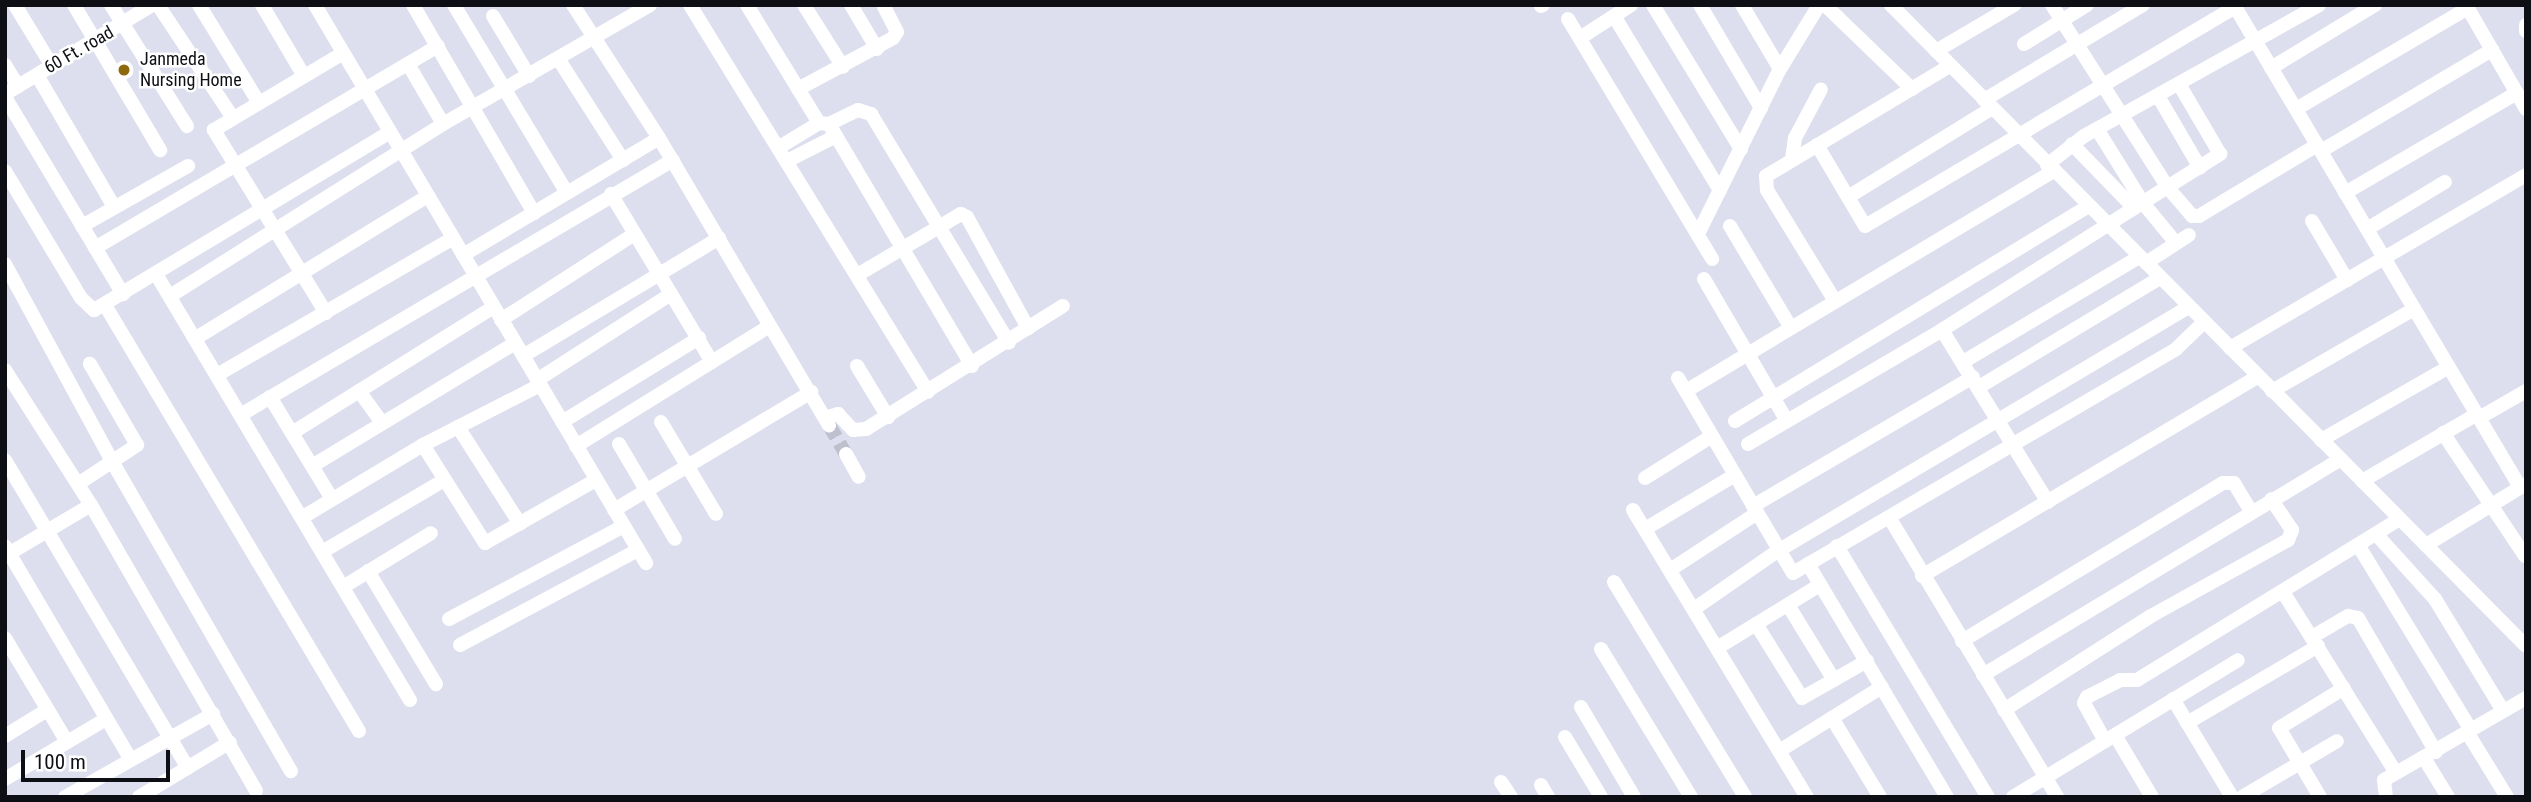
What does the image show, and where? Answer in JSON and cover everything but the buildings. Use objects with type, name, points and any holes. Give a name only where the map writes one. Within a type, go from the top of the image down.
[{"type":"street","points":[[15,5],[51,66]]},
{"type":"street","points":[[74,5],[160,150]]},
{"type":"street","points":[[111,5],[187,126]]},
{"type":"street","name":"60 Ft. road","points":[[10,92],[152,5]]},
{"type":"street","points":[[158,5],[233,118]]},
{"type":"street","points":[[199,5],[259,103]]},
{"type":"street","points":[[262,5],[304,76]]},
{"type":"street","points":[[315,5],[642,556],[460,645]]},
{"type":"street","points":[[413,5],[534,213]]},
{"type":"street","points":[[454,5],[567,193]]},
{"type":"street","points":[[573,5],[673,160],[768,327],[811,392],[827,422],[838,414],[858,432],[972,366],[1063,306]]},
{"type":"street","points":[[170,296],[443,124],[559,60],[650,5]]},
{"type":"street","points":[[690,5],[859,274],[928,392]]},
{"type":"street","points":[[747,5],[798,89],[828,128],[972,366]]},
{"type":"street","points":[[804,5],[843,67]]},
{"type":"street","points":[[851,5],[877,49]]},
{"type":"street","points":[[798,89],[877,49],[897,32],[883,5]]},
{"type":"street","points":[[1580,38],[1631,5]]},
{"type":"street","points":[[1653,5],[1741,149]]},
{"type":"street","points":[[1700,5],[1761,108]]},
{"type":"street","points":[[1742,5],[1780,69]]},
{"type":"street","points":[[1802,5],[1810,19]]},
{"type":"street","points":[[1699,232],[1780,69],[1819,5]]},
{"type":"street","points":[[1825,5],[1912,89]]},
{"type":"street","points":[[1936,51],[2014,5]]},
{"type":"street","points":[[2052,5],[2079,43],[2168,188],[2192,216],[2199,216],[2492,50]]},
{"type":"street","points":[[2024,44],[2087,5]]},
{"type":"street","points":[[1848,197],[2079,43],[2143,5]]},
{"type":"street","points":[[2204,322],[2176,349],[1793,573],[1776,552],[1755,509],[1682,385],[1749,353],[2051,168],[2072,144],[2097,129],[2319,5]]},
{"type":"street","points":[[2272,68],[2375,5]]},
{"type":"street","points":[[1895,6],[2019,136],[2526,646]]},
{"type":"street","points":[[1817,145],[1860,222],[1871,223],[2235,6],[2478,416],[2523,486],[2426,545]]},
{"type":"street","points":[[2295,109],[2467,6],[2526,109]]},
{"type":"street","points":[[493,16],[529,76]]},
{"type":"street","points":[[1614,16],[1720,190]]},
{"type":"street","points":[[1569,19],[1713,259]]},
{"type":"street","points":[[2526,25],[2526,31]]},
{"type":"street","points":[[95,248],[438,46]]},
{"type":"street","points":[[326,313],[214,130],[343,53]]},
{"type":"street","points":[[559,60],[624,160]]},
{"type":"street","points":[[408,64],[443,124]]},
{"type":"street","points":[[5,65],[10,92],[82,226],[123,294]]},
{"type":"street","points":[[1835,301],[1765,183],[1771,171],[1950,66]]},
{"type":"street","points":[[37,75],[114,207]]},
{"type":"street","points":[[1748,444],[1942,330],[2217,158],[2221,149],[2179,84]]},
{"type":"street","points":[[1792,159],[1795,138],[1821,89]]},
{"type":"street","points":[[2346,193],[2517,93]]},
{"type":"street","points":[[2158,96],[2200,168]]},
{"type":"street","points":[[787,161],[828,128],[858,110],[871,114],[1009,342]]},
{"type":"street","points":[[778,148],[828,128]]},
{"type":"street","points":[[2097,129],[2138,205]]},
{"type":"street","points":[[5,171],[88,307],[105,305],[390,132]]},
{"type":"street","points":[[463,255],[659,138]]},
{"type":"street","points":[[2072,144],[2176,243]]},
{"type":"street","points":[[242,414],[611,194],[673,160]]},
{"type":"street","points":[[82,226],[188,166]]},
{"type":"street","points":[[2230,348],[2526,174]]},
{"type":"street","points":[[2367,229],[2445,182]]},
{"type":"street","points":[[611,194],[633,235],[712,362]]},
{"type":"street","points":[[196,338],[301,271],[428,196]]},
{"type":"street","points":[[1735,421],[2089,206]]},
{"type":"street","points":[[859,274],[954,215],[967,217],[1028,328]]},
{"type":"street","points":[[2312,221],[2347,280]]},
{"type":"street","points":[[1730,226],[1791,328]]},
{"type":"street","points":[[292,433],[359,390],[498,314],[633,235]]},
{"type":"street","points":[[1963,362],[2189,235]]},
{"type":"street","points":[[218,375],[453,238]]},
{"type":"street","points":[[312,466],[382,423],[719,238]]},
{"type":"street","points":[[5,264],[113,463],[291,771]]},
{"type":"street","points":[[156,274],[242,414],[410,700]]},
{"type":"street","points":[[1670,570],[1755,509],[2160,278]]},
{"type":"street","points":[[1704,279],[1787,421]]},
{"type":"street","points":[[303,517],[423,445],[538,382],[671,294]]},
{"type":"street","points":[[105,305],[359,732]]},
{"type":"street","points":[[1693,609],[1776,552],[1999,423],[2189,307]]},
{"type":"street","points":[[2272,391],[2414,309]]},
{"type":"street","points":[[576,446],[768,327]]},
{"type":"street","points":[[1942,330],[2048,502]]},
{"type":"street","points":[[562,422],[699,338]]},
{"type":"street","points":[[78,484],[135,449],[135,440],[90,364]]},
{"type":"street","points":[[857,366],[888,417]]},
{"type":"street","points":[[2321,440],[2449,367]]},
{"type":"street","points":[[5,370],[78,484],[256,791]]},
{"type":"street","points":[[1922,576],[2257,377]]},
{"type":"street","points":[[359,390],[382,423]]},
{"type":"street","points":[[2362,481],[2443,433],[2526,391]]},
{"type":"street","points":[[614,510],[811,392]]},
{"type":"street","points":[[270,397],[332,499]]},
{"type":"street","points":[[661,422],[716,514]]},
{"type":"street","points":[[458,428],[520,524]]},
{"type":"street","points":[[2443,433],[2525,556]]},
{"type":"street","points":[[1645,478],[1712,436]]},
{"type":"street","points":[[619,444],[675,539]]},
{"type":"street","points":[[423,445],[481,540],[490,542],[596,480]]},
{"type":"street","points":[[846,454],[859,477]]},
{"type":"street","points":[[1983,675],[2250,510],[2341,459]]},
{"type":"street","points":[[5,460],[188,768]]},
{"type":"street","points":[[1645,529],[1735,475]]},
{"type":"street","points":[[322,552],[444,480]]},
{"type":"street","points":[[1962,641],[2223,483],[2234,483],[2250,510]]},
{"type":"street","points":[[2004,709],[2140,622],[2288,540],[2292,530],[2271,499]]},
{"type":"street","points":[[91,506],[7,552],[131,761]]},
{"type":"street","points":[[1633,510],[1807,797]]},
{"type":"street","points":[[1889,517],[2057,797]]},
{"type":"street","points":[[2152,797],[2084,704],[2087,697],[2120,680],[2137,680],[2400,519]]},
{"type":"street","points":[[449,620],[624,526]]},
{"type":"street","points":[[343,587],[430,533]]},
{"type":"street","points":[[2376,534],[2435,599],[2503,711]]},
{"type":"street","points":[[2358,545],[2507,797]]},
{"type":"street","points":[[1838,546],[1988,797]]},
{"type":"street","points":[[1808,564],[1947,797]]},
{"type":"street","points":[[368,571],[436,684]]},
{"type":"street","points":[[1614,582],[1745,797]]},
{"type":"street","points":[[1717,648],[1820,585]]},
{"type":"street","points":[[2283,592],[2396,773]]},
{"type":"street","points":[[1788,605],[1834,680]]},
{"type":"street","points":[[2187,723],[2315,642],[2348,616],[2358,618],[2430,755],[2448,797]]},
{"type":"street","points":[[1756,624],[1797,695],[1808,696],[1867,662]]},
{"type":"street","points":[[5,638],[67,742]]},
{"type":"street","points":[[1601,649],[1690,797]]},
{"type":"street","points":[[2013,797],[2238,660]]},
{"type":"street","points":[[1779,751],[1882,687]]},
{"type":"street","points":[[2320,797],[2279,728],[2344,688]]},
{"type":"street","points":[[2386,797],[2381,784],[2396,773],[2526,698]]},
{"type":"street","points":[[2173,699],[2232,797]]},
{"type":"street","points":[[1581,707],[1634,797]]},
{"type":"street","points":[[5,736],[47,710]]},
{"type":"street","points":[[65,797],[213,714]]},
{"type":"street","points":[[1832,718],[1880,797]]},
{"type":"street","points":[[5,779],[106,719]]},
{"type":"street","points":[[1565,737],[1601,797]]},
{"type":"street","points":[[2242,797],[2337,741]]},
{"type":"street","points":[[139,797],[230,742]]},
{"type":"street","points":[[1501,782],[1511,797]]},
{"type":"tunnel","points":[[829,425],[846,454]]},
{"type":"place","name":"Janmeda Nursing Home","points":[[124,70]]}]
